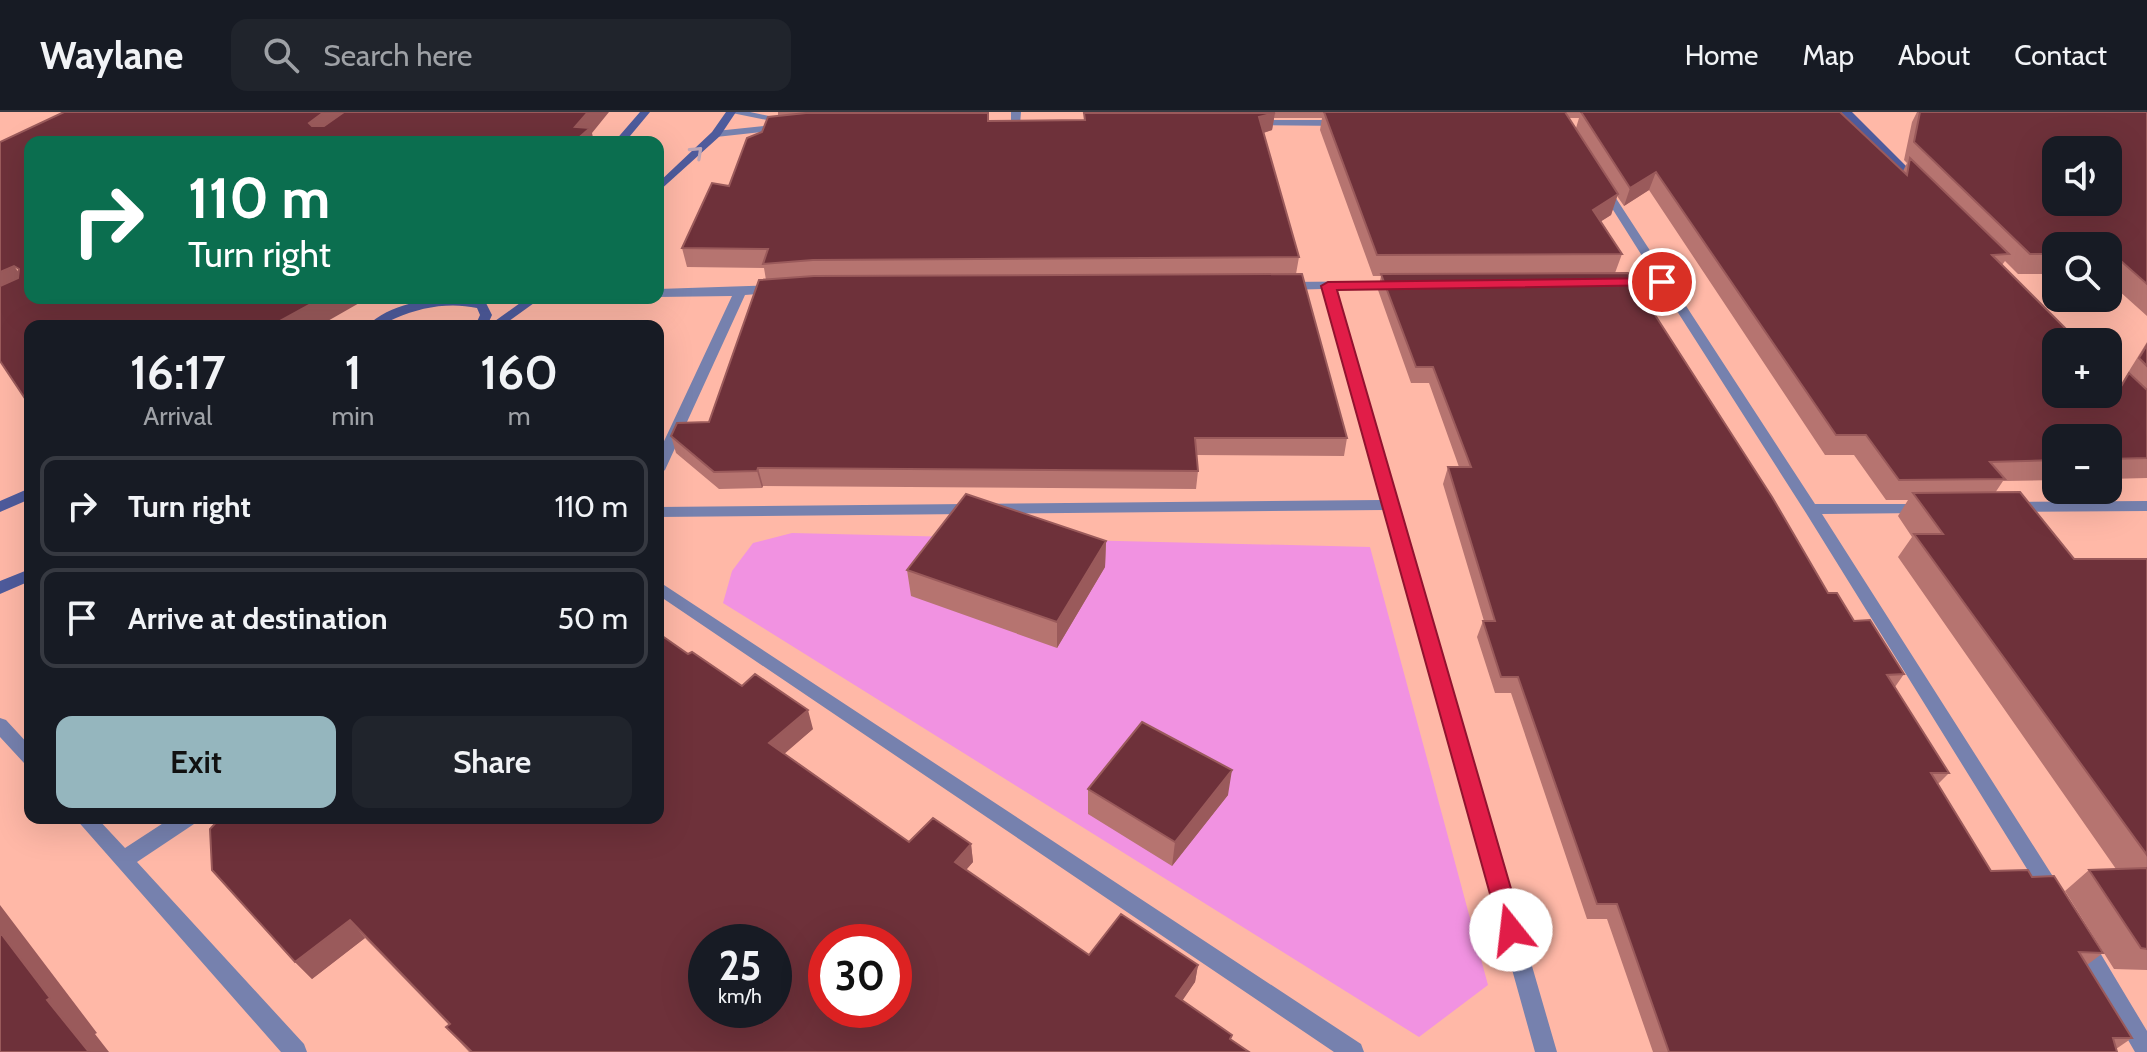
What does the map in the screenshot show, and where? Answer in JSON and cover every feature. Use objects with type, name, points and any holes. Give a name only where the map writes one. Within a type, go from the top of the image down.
[{"type":"main road","points":[[624,136],[645,112]]},
{"type":"main road","points":[[664,183],[716,134],[732,112]]},
{"type":"main road","points":[[1844,117],[1857,123],[1934,199]]},
{"type":"main road","points":[[383,320],[409,304]]},
{"type":"main road","points":[[392,315],[430,304]]},
{"type":"main road","points":[[475,304],[482,306],[486,315],[484,320]]},
{"type":"main road","points":[[503,320],[526,304]]},
{"type":"main road","points":[[2,502],[24,495]]},
{"type":"main road","points":[[0,588],[24,578]]},
{"type":"street","points":[[716,134],[793,124],[732,112]]},
{"type":"street","points":[[1000,123],[1016,118],[1031,123]]},
{"type":"street","points":[[1235,123],[1360,123]]},
{"type":"street","points":[[1597,177],[1811,509],[2066,916],[2147,1052]]},
{"type":"street","points":[[1599,283],[1662,282]]},
{"type":"street","points":[[1264,286],[1408,285]]},
{"type":"street","points":[[1328,286],[1546,1052]]},
{"type":"street","points":[[664,293],[792,288]]},
{"type":"street","points":[[664,457],[740,292]]},
{"type":"street","points":[[664,512],[1392,505]]},
{"type":"street","points":[[2003,507],[2147,506]]},
{"type":"street","points":[[1811,509],[1939,508]]},
{"type":"street","points":[[664,591],[1353,1052]]},
{"type":"street","points":[[0,725],[24,751]]},
{"type":"street","points":[[90,824],[296,1052]]},
{"type":"street","points":[[123,860],[178,824]]},
{"type":"shaded area","points":[[792,533],[1370,547],[1488,985],[1419,1037],[723,603],[732,571],[753,543]]},
{"type":"building","points":[[64,112],[324,112],[309,123],[324,126],[344,112],[588,112],[575,127],[590,128],[581,136],[24,136],[24,304],[311,304],[282,320],[24,320],[24,397],[0,361],[0,286],[18,278],[19,269],[14,266],[0,272],[0,142]]},
{"type":"building","points":[[1324,112],[1565,112],[1618,194],[1593,210],[1622,254],[1377,255]]},
{"type":"building","points":[[1581,112],[1840,112],[1907,175],[1910,158],[2009,254],[1992,255],[2042,305],[2042,312],[2049,312],[2065,328],[2042,328],[2042,408],[2122,408],[2122,385],[2129,373],[2147,390],[2147,458],[2122,459],[2122,424],[2042,424],[2042,460],[1990,462],[2005,479],[1899,480],[1866,435],[1836,435],[1656,172],[1630,188]]},
{"type":"building","points":[[1920,112],[2147,112],[2147,284],[2122,262],[2122,232],[2042,232],[2042,254],[2030,254],[1914,142]]},
{"type":"building","points":[[806,113],[988,113],[988,121],[1085,120],[1084,113],[1275,113],[1259,117],[1299,257],[813,260],[763,264],[768,249],[682,248],[712,183],[729,186],[747,138],[762,132],[768,117]]},
{"type":"building","points":[[1628,273],[1772,497],[1828,593],[1837,593],[1854,621],[1870,620],[1904,674],[1887,675],[1949,773],[1931,773],[1991,871],[2028,870],[2032,877],[2054,876],[2103,953],[2079,952],[2132,1038],[2113,1038],[2117,1052],[1669,1052],[1617,904],[1597,904],[1518,677],[1501,677],[1483,621],[1495,621],[1448,467],[1471,467],[1433,367],[1416,367],[1381,274]]},
{"type":"building","points":[[1302,274],[1347,438],[1195,438],[1198,471],[758,468],[757,471],[714,472],[671,436],[677,423],[709,422],[759,280],[814,276]]},
{"type":"building","points":[[2147,345],[2147,366],[2139,358]]},
{"type":"building","points":[[2020,492],[2074,559],[2147,559],[2147,855],[1914,534],[1943,534],[1913,493]]},
{"type":"building","points":[[966,494],[1106,541],[1057,622],[907,570]]},
{"type":"building","points":[[664,637],[742,686],[755,674],[808,710],[769,743],[909,842],[933,818],[971,844],[955,862],[1089,955],[1121,914],[1198,965],[1176,996],[1232,1035],[1230,1039],[1249,1052],[472,1052],[446,1027],[450,1024],[350,920],[295,962],[212,870],[210,829],[215,824],[664,824]]},
{"type":"building","points":[[1142,722],[1232,770],[1175,842],[1088,789]]},
{"type":"building","points":[[2147,868],[2147,949],[2141,948],[2089,870]]},
{"type":"building","points":[[0,932],[50,998],[47,1000],[89,1052],[0,1052]]},
{"type":"route","points":[[1511,930],[1328,286],[1662,282]]}]
